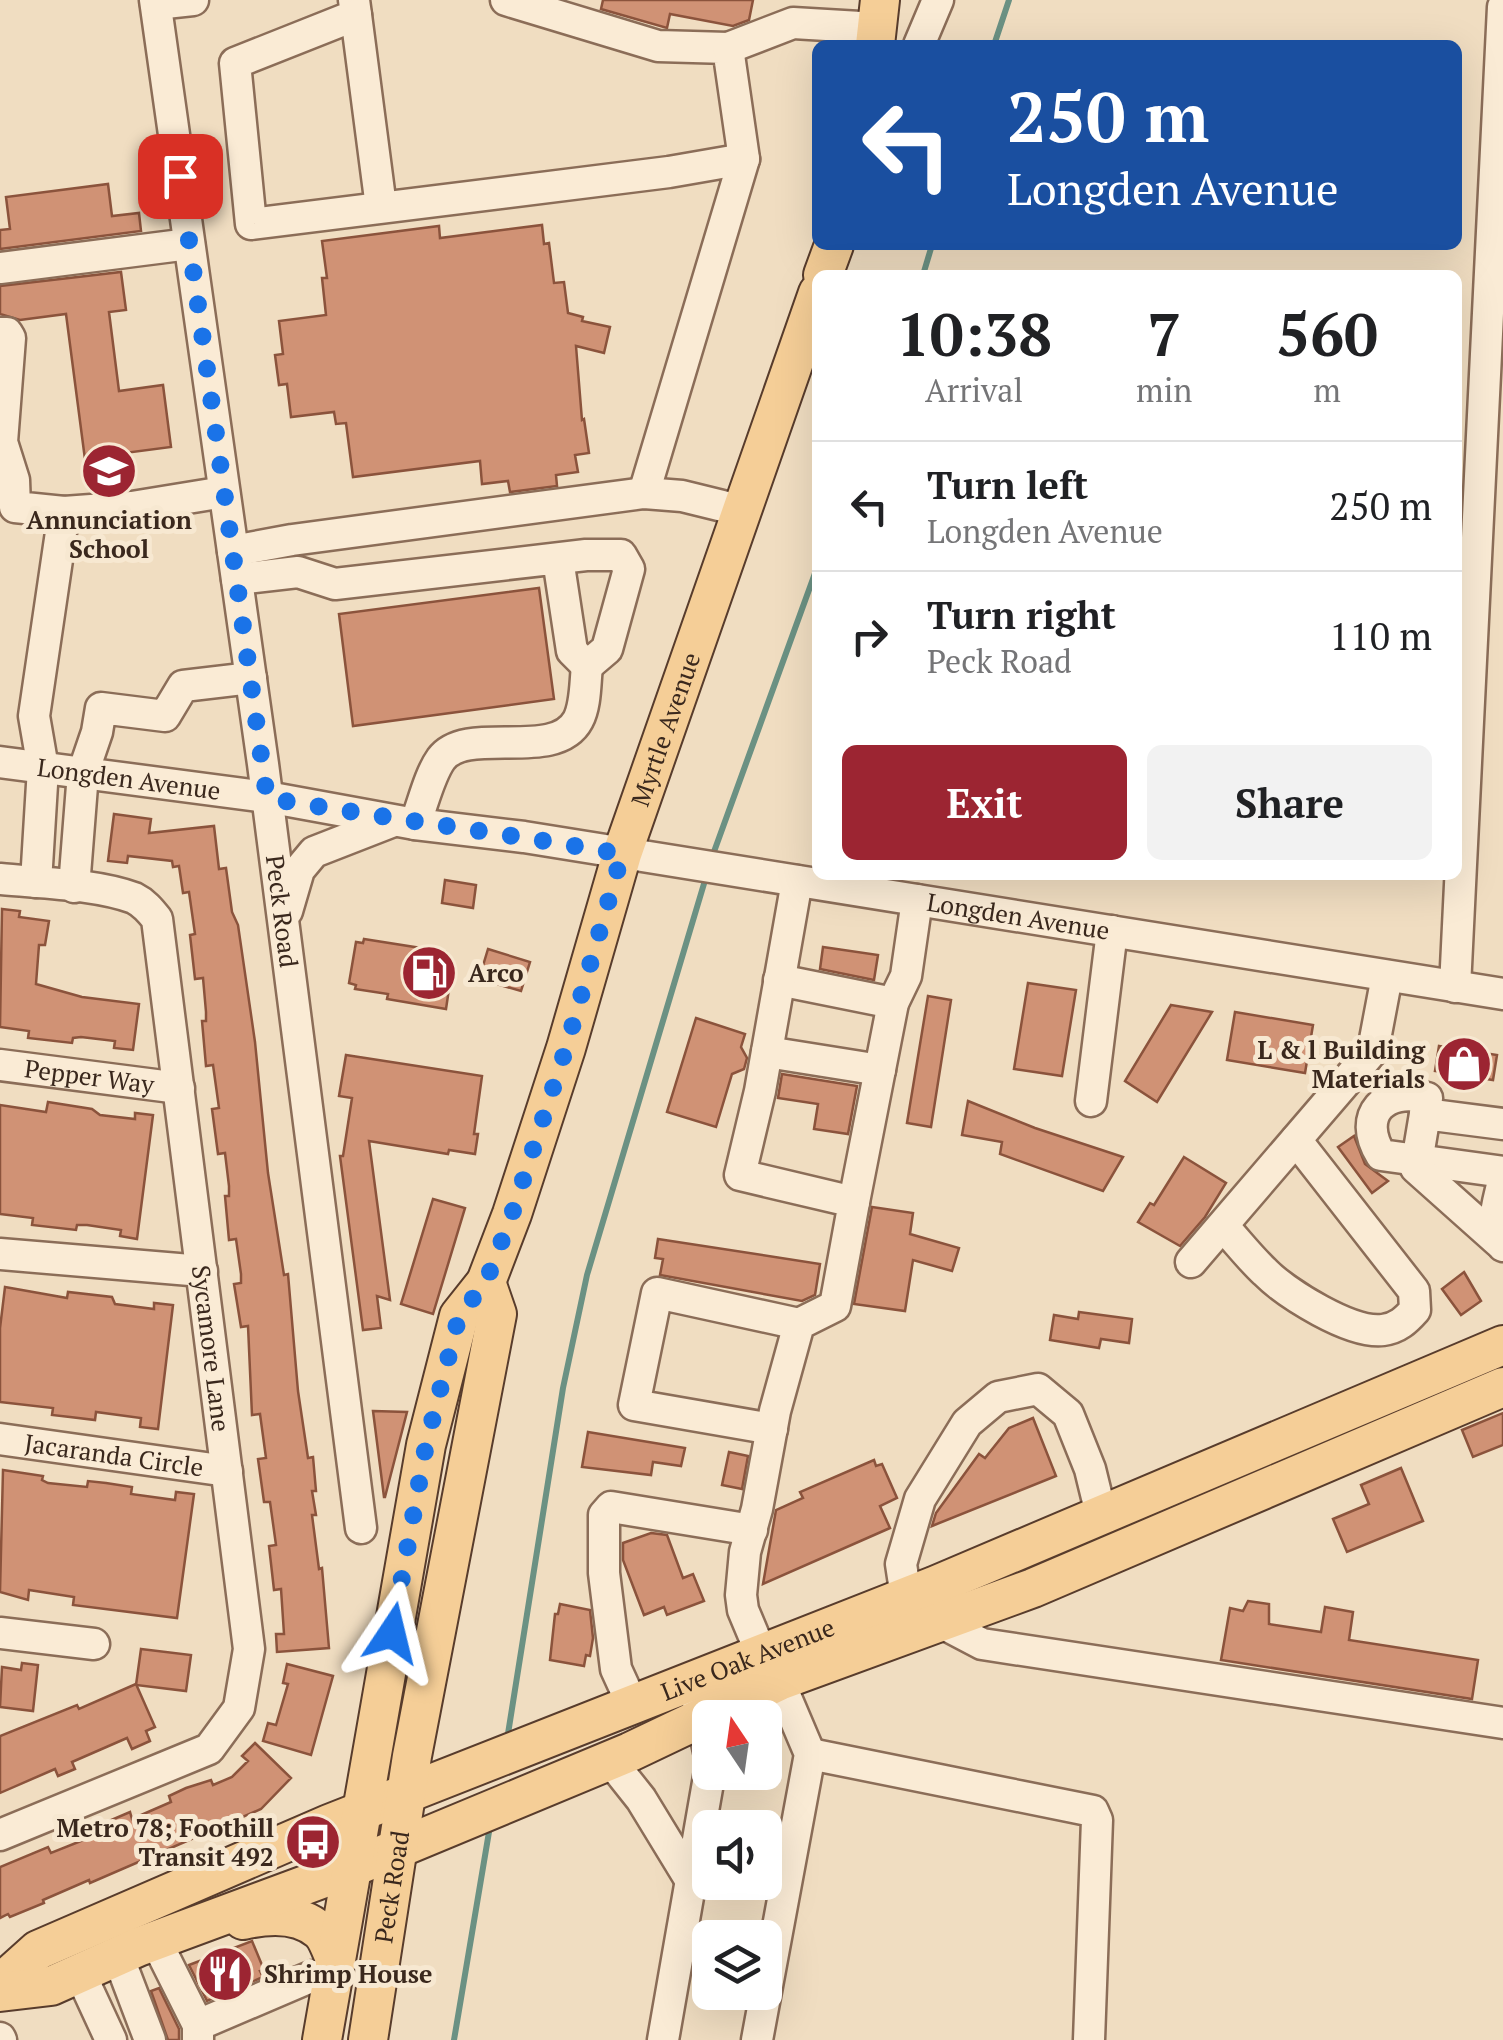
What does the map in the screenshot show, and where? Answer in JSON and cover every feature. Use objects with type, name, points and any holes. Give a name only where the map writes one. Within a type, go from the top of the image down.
[{"type":"main road","name":"Myrtle Avenue","points":[[361,1813],[426,1445],[459,1316],[486,1282],[555,1081],[622,854],[812,310]]},
{"type":"main road","name":"Myrtle Avenue","points":[[406,1794],[497,1314],[486,1282]]},
{"type":"main road","name":"Live Oak Avenue","points":[[0,1984],[38,1950],[406,1794],[691,1680],[770,1667],[924,1603],[1102,1514],[1503,1345]]},
{"type":"main road","name":"Live Oak Avenue","points":[[924,1603],[1033,1588],[1503,1387]]},
{"type":"main road","name":"Live Oak Avenue","points":[[726,1700],[770,1667]]},
{"type":"main road","name":"Live Oak Avenue","points":[[0,1992],[51,1986],[118,1956],[351,1868],[692,1722]]},
{"type":"main road","name":"Peck Road","points":[[368,2040],[406,1794]]},
{"type":"main road","name":"Peck Road","points":[[322,2040],[361,1813]]},
{"type":"main road","points":[[164,1938],[255,1917],[283,1916],[302,1920],[322,1932],[334,1968]]},
{"type":"street","points":[[155,2],[192,0]]},
{"type":"street","points":[[506,0],[658,46],[728,48],[793,23],[877,24]]},
{"type":"street","points":[[921,40],[938,0]]},
{"type":"street","name":"Peck Road","points":[[155,2],[251,678],[361,1528]]},
{"type":"street","points":[[382,207],[355,7],[235,63],[251,224],[668,172],[744,159]]},
{"type":"street","points":[[1462,714],[1470,402],[1503,7]]},
{"type":"street","points":[[644,494],[744,159],[728,48]]},
{"type":"street","points":[[0,268],[190,244]]},
{"type":"street","points":[[235,566],[292,540],[644,494],[749,494],[812,328]]},
{"type":"street","points":[[0,333],[7,333],[10,338],[2,442],[14,480],[7,506],[64,512],[224,492]]},
{"type":"street","points":[[36,882],[43,768],[34,716],[64,512]]},
{"type":"street","points":[[235,566],[298,572],[335,584],[608,554],[621,555],[628,562],[607,649],[587,666],[578,722],[568,730],[538,740],[452,749],[442,757],[405,822],[314,852],[299,870],[284,924]]},
{"type":"street","points":[[558,559],[572,650],[587,666]]},
{"type":"street","points":[[0,879],[74,887],[83,773],[97,732],[100,708],[165,716],[182,686],[251,678]]},
{"type":"street","name":"Longden Avenue","points":[[0,762],[524,837],[1503,994]]},
{"type":"street","points":[[797,880],[741,1176],[854,1202]]},
{"type":"street","points":[[1455,987],[1458,880]]},
{"type":"street","name":"Sycamore Lane","points":[[0,1835],[208,1749],[239,1708],[249,1650],[157,919],[146,905],[132,898],[74,887]]},
{"type":"street","points":[[772,1429],[634,1405],[657,1292],[799,1324],[835,1306],[893,1003],[906,976],[917,900]]},
{"type":"street","points":[[1092,1101],[1112,932]]},
{"type":"street","points":[[1192,1262],[1373,1050],[1387,976]]},
{"type":"street","points":[[779,980],[893,1003]]},
{"type":"street","points":[[767,1052],[880,1070]]},
{"type":"street","name":"Pepper Way","points":[[0,1064],[178,1088]]},
{"type":"street","points":[[1501,1244],[1416,1168],[1418,1158],[1425,1114],[1427,1098],[1405,1093],[1381,1104],[1371,1122],[1381,1154],[1418,1158],[1502,1186],[1494,1220],[1501,1244]]},
{"type":"street","points":[[1425,1114],[1503,1124]]},
{"type":"street","points":[[1222,1226],[1268,1276],[1313,1307],[1363,1329],[1383,1330],[1402,1324],[1415,1310],[1414,1291],[1296,1140]]},
{"type":"street","points":[[0,1254],[202,1272]]},
{"type":"street","points":[[757,2040],[810,1754],[743,1610],[741,1595],[745,1552],[799,1324]]},
{"type":"street","points":[[1102,1514],[1090,1469],[1068,1414],[1038,1389],[998,1397],[967,1423],[920,1499],[900,1564],[924,1603],[982,1644],[1503,1723]]},
{"type":"street","name":"Jacaranda Circle","points":[[0,1439],[227,1471]]},
{"type":"street","points":[[632,1704],[616,1669],[604,1573],[606,1510],[612,1507],[752,1530]]},
{"type":"street","points":[[0,1633],[94,1644]]},
{"type":"street","points":[[691,1680],[697,1700]]},
{"type":"street","points":[[810,1754],[1093,1811],[1097,1820],[1089,2040]]},
{"type":"street","points":[[610,1760],[641,1800],[691,1881]]},
{"type":"street","points":[[663,2040],[707,1790]]},
{"type":"street","points":[[164,1938],[198,2032],[334,1968]]},
{"type":"street","points":[[118,1956],[150,2040]]},
{"type":"street","points":[[80,1973],[111,2040]]},
{"type":"building","points":[[603,0],[753,0],[749,20],[733,26],[670,14],[667,28],[601,9]]},
{"type":"building","points":[[108,184],[112,216],[139,213],[141,231],[0,249],[0,230],[10,229],[6,197]]},
{"type":"building","points":[[542,225],[544,244],[549,243],[554,283],[564,282],[568,313],[583,317],[582,321],[610,327],[604,353],[576,346],[589,453],[575,455],[578,472],[556,475],[557,486],[510,492],[508,481],[482,484],[480,461],[353,477],[346,423],[336,424],[334,412],[291,417],[287,384],[279,385],[275,355],[283,354],[279,321],[326,315],[322,241],[439,226],[440,238]]},
{"type":"building","points":[[121,272],[126,310],[109,312],[119,391],[163,385],[171,447],[109,455],[110,464],[86,467],[66,314],[20,320],[0,314],[0,286]]},
{"type":"building","points":[[539,588],[554,699],[353,726],[339,614]]},
{"type":"building","points":[[114,814],[151,819],[149,833],[214,826],[219,869],[226,868],[255,1042],[268,1173],[284,1275],[288,1274],[298,1391],[308,1458],[313,1457],[316,1515],[312,1515],[319,1569],[322,1568],[329,1648],[277,1652],[276,1634],[284,1634],[281,1589],[274,1590],[269,1546],[276,1545],[258,1459],[266,1458],[260,1414],[252,1415],[248,1326],[241,1327],[234,1284],[241,1283],[241,1274],[236,1239],[229,1240],[225,1196],[229,1196],[229,1186],[225,1153],[218,1154],[212,1109],[219,1108],[213,1065],[206,1066],[203,978],[195,979],[190,935],[195,934],[189,892],[183,893],[179,866],[173,867],[172,861],[128,856],[127,863],[108,861]]},
{"type":"building","points":[[445,880],[476,885],[473,908],[442,903]]},
{"type":"building","points":[[2,909],[20,911],[19,917],[49,921],[45,945],[39,945],[36,984],[82,997],[139,1004],[133,1050],[114,1048],[115,1041],[81,1037],[73,1038],[72,1043],[28,1038],[29,1031],[0,1027]]},
{"type":"building","points":[[364,939],[446,952],[453,962],[446,1009],[355,989],[356,985],[349,983],[356,942],[363,943]]},
{"type":"building","points":[[823,947],[878,955],[874,980],[820,969]]},
{"type":"building","points":[[488,949],[530,962],[521,991],[479,979]]},
{"type":"building","points":[[1028,983],[1076,990],[1062,1076],[1014,1069]]},
{"type":"building","points":[[928,996],[951,1000],[931,1127],[907,1123]]},
{"type":"building","points":[[1171,1005],[1212,1012],[1157,1102],[1125,1081]]},
{"type":"building","points":[[1235,1012],[1313,1025],[1305,1073],[1227,1060]]},
{"type":"building","points":[[696,1018],[745,1034],[741,1047],[747,1058],[744,1069],[732,1074],[716,1127],[667,1112]]},
{"type":"building","points":[[1439,1046],[1497,1055],[1493,1080],[1435,1071]]},
{"type":"building","points":[[346,1055],[482,1076],[475,1154],[449,1150],[448,1154],[369,1141],[390,1300],[377,1296],[381,1328],[363,1330],[340,1156],[352,1098],[339,1096]]},
{"type":"building","points":[[782,1074],[857,1086],[848,1134],[814,1129],[818,1104],[778,1098]]},
{"type":"building","points":[[968,1101],[1123,1157],[1103,1191],[1000,1154],[1002,1142],[962,1135]]},
{"type":"building","points":[[48,1102],[92,1109],[100,1115],[135,1119],[135,1113],[153,1115],[137,1239],[120,1236],[121,1230],[87,1225],[77,1225],[76,1230],[32,1225],[33,1218],[0,1214],[0,1105],[46,1112]]},
{"type":"building","points":[[1354,1136],[1365,1164],[1388,1181],[1372,1193],[1338,1147]]},
{"type":"building","points":[[1184,1157],[1226,1183],[1205,1217],[1180,1246],[1138,1222],[1150,1203],[1154,1205]]},
{"type":"building","points":[[433,1199],[465,1208],[433,1314],[401,1304]]},
{"type":"building","points":[[872,1207],[913,1213],[910,1234],[959,1248],[952,1271],[913,1260],[905,1311],[854,1304]]},
{"type":"building","points":[[658,1239],[820,1264],[815,1295],[802,1301],[660,1275],[663,1259],[655,1258]]},
{"type":"building","points":[[1464,1272],[1481,1301],[1461,1315],[1442,1289]]},
{"type":"building","points":[[5,1287],[67,1298],[68,1292],[112,1297],[115,1304],[154,1309],[154,1303],[173,1305],[158,1429],[140,1427],[141,1418],[96,1412],[95,1420],[52,1415],[53,1408],[0,1402],[0,1328]]},
{"type":"building","points":[[1079,1312],[1132,1319],[1129,1343],[1101,1339],[1099,1348],[1050,1340],[1054,1315],[1078,1319]]},
{"type":"building","points":[[373,1411],[407,1412],[385,1497],[384,1497]]},
{"type":"building","points":[[1503,1413],[1503,1445],[1473,1457],[1462,1430]]},
{"type":"building","points":[[1033,1418],[1056,1476],[932,1526],[936,1513],[979,1454],[985,1458],[1009,1428]]},
{"type":"building","points":[[588,1432],[685,1448],[681,1466],[653,1462],[651,1475],[582,1467]]},
{"type":"building","points":[[729,1452],[748,1456],[742,1489],[722,1485]]},
{"type":"building","points":[[874,1460],[876,1466],[882,1464],[897,1498],[880,1506],[890,1528],[763,1584],[776,1510],[803,1498],[800,1492]]},
{"type":"building","points":[[1401,1468],[1423,1521],[1347,1552],[1333,1519],[1369,1504],[1361,1485]]},
{"type":"building","points":[[3,1470],[43,1476],[42,1480],[48,1483],[87,1487],[88,1481],[132,1487],[131,1494],[175,1500],[176,1492],[194,1494],[177,1618],[73,1605],[74,1597],[29,1590],[28,1600],[0,1592]]},
{"type":"building","points":[[651,1533],[667,1535],[683,1578],[693,1574],[704,1601],[667,1615],[664,1607],[644,1615],[623,1560],[623,1543]]},
{"type":"building","points":[[1248,1601],[1269,1604],[1269,1624],[1321,1632],[1325,1607],[1353,1612],[1349,1640],[1478,1660],[1472,1699],[1221,1660],[1230,1608],[1243,1611]]},
{"type":"building","points":[[560,1604],[590,1610],[593,1638],[584,1666],[550,1660],[555,1614]]},
{"type":"building","points":[[141,1649],[191,1655],[186,1691],[136,1685]]},
{"type":"building","points":[[22,1663],[38,1665],[33,1711],[0,1707],[2,1667],[21,1670]]},
{"type":"building","points":[[287,1664],[333,1676],[311,1755],[263,1741],[268,1723],[276,1725],[288,1684],[283,1683]]},
{"type":"building","points":[[136,1684],[155,1727],[146,1731],[150,1741],[132,1749],[127,1738],[72,1762],[75,1769],[58,1776],[55,1769],[0,1793],[0,1736]]},
{"type":"building","points":[[255,1743],[291,1778],[261,1809],[90,1883],[89,1880],[43,1900],[44,1903],[0,1918],[0,1867],[48,1847],[51,1853],[91,1837],[88,1830],[130,1812],[132,1819],[171,1802],[169,1796],[186,1788],[211,1780],[213,1785],[232,1777],[248,1761],[242,1756]]},
{"type":"building","points":[[252,1941],[264,1970],[260,1971],[263,1977],[207,2001],[189,1965]]},
{"type":"building","points":[[159,1988],[179,2029],[179,2040],[168,2040],[151,1991]]},
{"type":"waterway","points":[[996,40],[1009,0]]},
{"type":"waterway","points":[[924,270],[930,250]]},
{"type":"waterway","points":[[711,860],[812,582]]},
{"type":"waterway","points":[[507,1740],[563,1388],[587,1275],[706,877]]},
{"type":"waterway","points":[[454,2040],[490,1826]]},
{"type":"place","name":"Annunciation School","points":[[109,471]]},
{"type":"place","name":"Arco","points":[[429,973]]},
{"type":"place","name":"L & l Building Materials","points":[[1464,1064]]},
{"type":"place","name":"Metro 78; Foothill Transit 492","points":[[313,1842]]},
{"type":"place","name":"Shrimp House","points":[[225,1974]]},
{"type":"route","points":[[180,176],[267,798],[622,854],[566,1048],[512,1214],[486,1282],[459,1316],[426,1445],[392,1633]]}]
